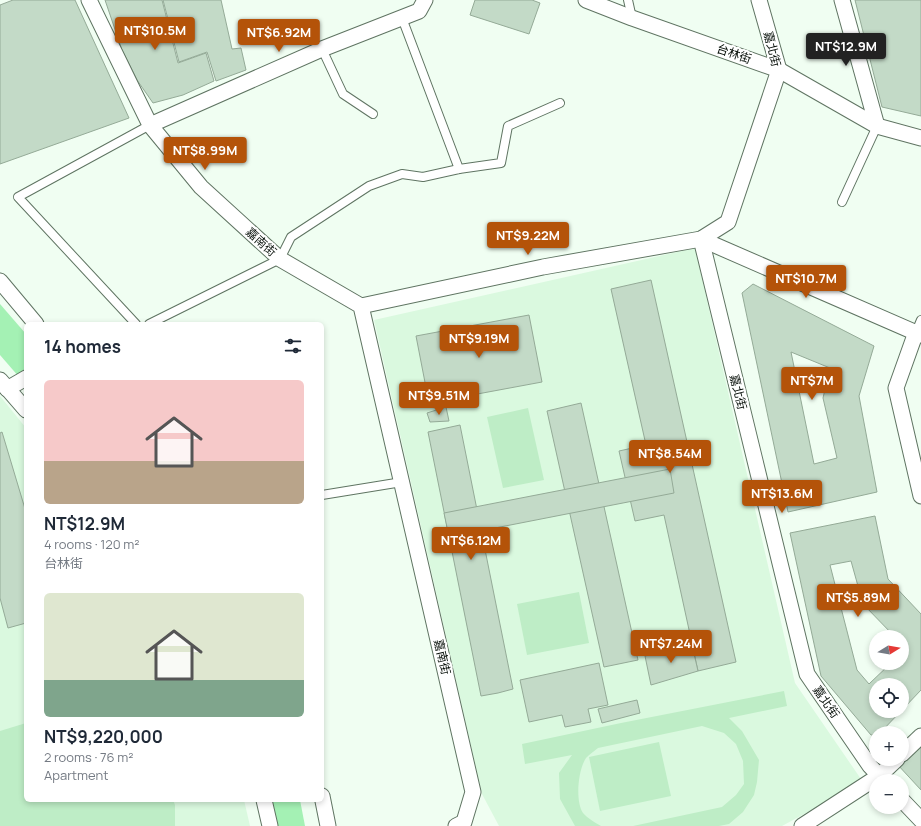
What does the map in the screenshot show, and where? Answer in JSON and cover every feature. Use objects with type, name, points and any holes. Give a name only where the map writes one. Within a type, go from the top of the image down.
[{"type":"street","name":"嘉南街","points":[[89,0],[150,125],[201,187],[280,259],[361,306],[473,792],[464,822],[456,826]]},
{"type":"street","points":[[150,125],[322,49],[419,11],[425,0]]},
{"type":"street","name":"台林街","points":[[586,0],[632,18],[779,70],[877,126],[921,138]]},
{"type":"street","name":"嘉北街","points":[[759,0],[779,70],[728,222],[701,239],[807,674],[870,766],[878,774]]},
{"type":"street","points":[[842,0],[877,126]]},
{"type":"street","points":[[361,306],[543,267],[701,239],[919,329],[896,388],[921,496]]},
{"type":"street","points":[[0,281],[34,322]]},
{"type":"street","points":[[24,379],[4,385],[24,408]]},
{"type":"street","points":[[909,747],[921,736]]},
{"type":"street","points":[[885,774],[891,766]]},
{"type":"street","points":[[802,826],[869,786]]},
{"type":"street","points":[[264,802],[270,826]]},
{"type":"street","points":[[323,802],[328,826]]},
{"type":"street","points":[[909,807],[921,820]]},
{"type":"lane","points":[[628,0],[632,18]]},
{"type":"lane","points":[[402,18],[459,169]]},
{"type":"lane","points":[[322,49],[343,94],[373,114]]},
{"type":"lane","points":[[153,322],[280,259],[291,238],[369,186],[402,174],[423,177],[459,169],[501,163],[508,126],[560,103]]},
{"type":"lane","points":[[134,322],[18,197],[150,125]]},
{"type":"lane","points":[[842,202],[877,126]]},
{"type":"lane","points":[[324,495],[402,482]]},
{"type":"shaded area","points":[[695,248],[795,683],[863,782],[782,826],[499,826],[482,794],[374,320]]},
{"type":"shaded area","points":[[0,304],[24,332],[24,383],[0,355]]},
{"type":"shaded area","points":[[0,396],[24,426],[24,802],[244,802],[250,826],[0,826]]},
{"type":"shaded area","points":[[528,408],[544,480],[503,488],[487,417]]},
{"type":"shaded area","points":[[579,592],[589,643],[527,655],[517,604]]},
{"type":"shaded area","points":[[784,691],[787,706],[729,718],[742,731],[759,760],[754,795],[743,812],[729,824],[719,826],[633,826],[722,807],[736,795],[744,784],[743,761],[736,744],[724,733],[702,726],[598,748],[586,758],[579,778],[579,801],[583,813],[589,819],[601,826],[575,826],[560,799],[559,773],[572,755],[525,764],[522,744]]},
{"type":"shaded area","points":[[24,724],[24,802],[174,802],[175,826],[0,826],[0,731]]},
{"type":"shaded area","points":[[659,742],[671,796],[600,811],[589,757]]},
{"type":"shaded area","points":[[265,802],[300,802],[305,826],[270,826]]},
{"type":"building","points":[[13,0],[75,0],[129,118],[0,164],[0,5]]},
{"type":"building","points":[[105,0],[162,0],[178,63],[206,53],[214,81],[183,95],[153,103],[137,80],[122,50]]},
{"type":"building","points":[[163,0],[221,0],[232,49],[241,48],[246,70],[216,81],[207,52],[179,62]]},
{"type":"building","points":[[475,0],[532,0],[540,3],[529,34],[470,15]]},
{"type":"building","points":[[855,0],[921,0],[921,116],[882,107]]},
{"type":"building","points":[[651,280],[736,662],[698,671],[664,515],[635,521],[619,451],[646,445],[611,289]]},
{"type":"building","points":[[753,284],[874,346],[859,396],[877,492],[788,512],[742,293]],"holes":[[[791,352],[830,368],[823,398],[837,458],[814,464]]]},
{"type":"building","points":[[529,315],[542,382],[429,403],[416,336]]},
{"type":"building","points":[[581,403],[638,660],[604,667],[547,411]]},
{"type":"building","points":[[446,407],[449,421],[430,422],[427,413]]},
{"type":"building","points":[[460,425],[513,689],[481,696],[428,432]]},
{"type":"building","points":[[2,432],[24,505],[24,624],[8,628],[0,598],[0,433]]},
{"type":"building","points":[[670,469],[674,493],[449,537],[444,513]]},
{"type":"building","points":[[875,516],[888,579],[921,614],[921,690],[909,703],[909,678],[875,678],[884,670],[909,670],[909,630],[888,630],[863,604],[851,561],[830,565],[857,670],[869,684],[869,718],[894,718],[887,726],[869,726],[869,733],[821,676],[790,533]]},
{"type":"building","points":[[692,645],[698,671],[651,685],[645,656]]},
{"type":"building","points":[[599,663],[608,705],[588,709],[591,722],[565,727],[562,715],[529,722],[520,680]]},
{"type":"building","points":[[637,700],[640,713],[602,723],[598,709]]},
{"type":"building","points":[[921,744],[921,790],[909,777],[909,774],[906,774],[899,766],[909,766],[909,754]]}]
